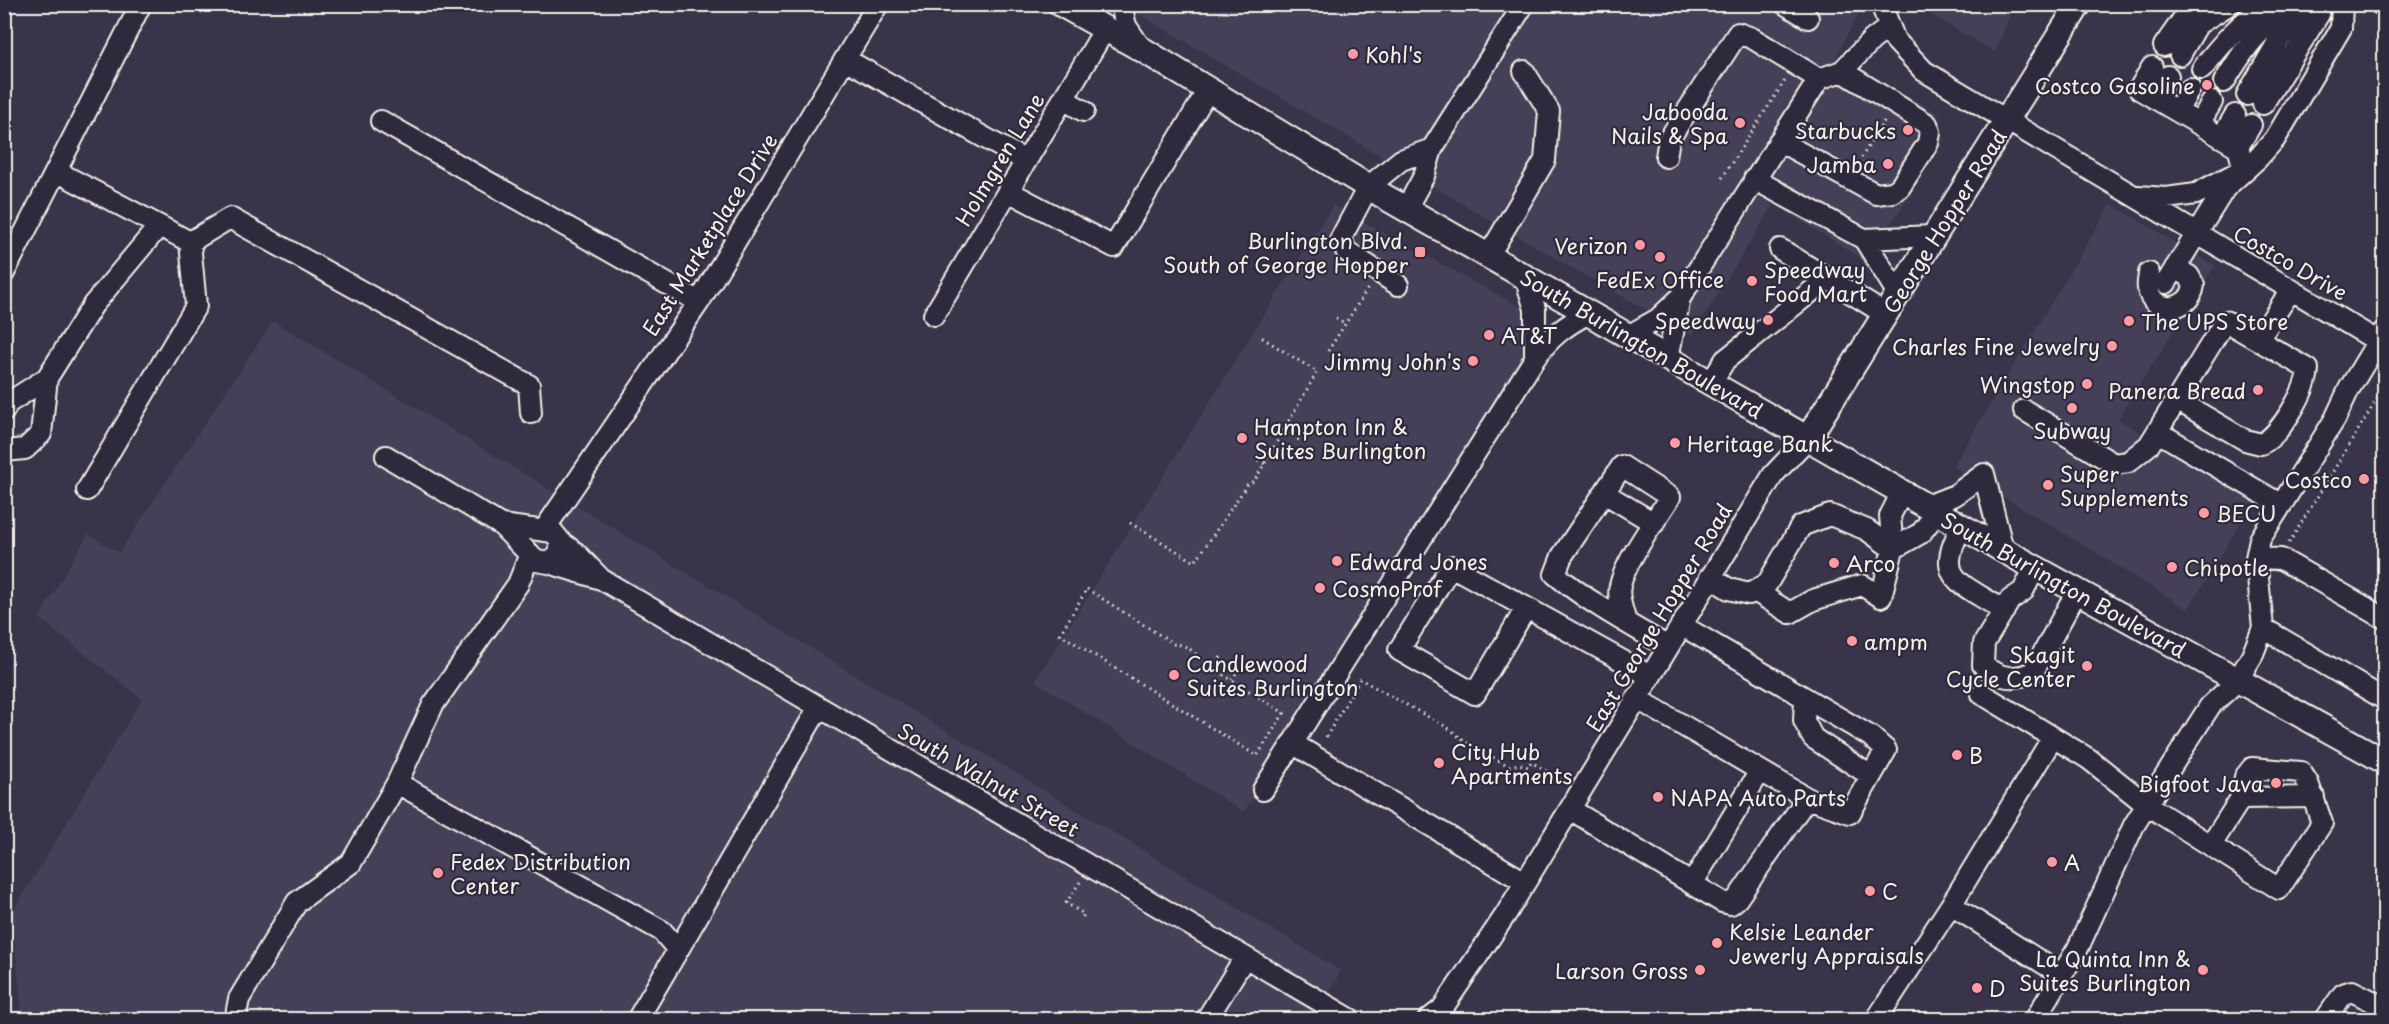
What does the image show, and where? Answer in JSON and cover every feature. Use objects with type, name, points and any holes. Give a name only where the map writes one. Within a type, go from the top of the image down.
[{"type":"main road","name":"South Burlington Boulevard","points":[[1061,4],[1143,50],[1368,187],[2002,550],[2236,681],[2385,761]]},
{"type":"main road","name":"George Hopper Road","points":[[1808,438],[2079,4]]},
{"type":"street","points":[[4,273],[141,4]]},
{"type":"street","name":"East Marketplace Drive","points":[[551,536],[575,484],[699,302],[879,4]]},
{"type":"street","points":[[1121,4],[1126,26],[1143,50]]},
{"type":"street","points":[[1406,209],[1424,176],[1432,149],[1524,4]]},
{"type":"street","points":[[1785,4],[1808,18]]},
{"type":"street","name":"Costco Drive","points":[[1881,4],[1894,40],[1924,71],[2138,196],[2196,235],[2290,290],[2382,337],[2349,389],[2335,419],[2260,539],[2256,558],[2264,628]]},
{"type":"street","points":[[2218,4],[2185,16],[2172,51],[2198,24],[2230,4]]},
{"type":"street","points":[[2202,69],[2224,40],[2269,4]]},
{"type":"street","points":[[2224,82],[2243,51],[2267,24],[2288,13],[2315,4]]},
{"type":"street","points":[[2255,99],[2282,35],[2301,18],[2325,4]]},
{"type":"street","points":[[2149,273],[2148,289],[2154,299],[2173,308],[2180,307],[2193,294],[2194,285],[2189,276],[2171,276],[2224,188],[2275,139],[2341,28],[2342,4]]},
{"type":"street","points":[[2380,4],[2385,5]]},
{"type":"street","points":[[1629,336],[1658,319],[1680,298],[1819,79],[1842,71],[1872,40],[1888,28]]},
{"type":"street","name":"Holmgren Lane","points":[[934,315],[1105,29]]},
{"type":"street","points":[[1666,156],[1670,139],[1738,33],[1819,79]]},
{"type":"street","points":[[845,59],[1026,161]]},
{"type":"street","points":[[1489,255],[1545,160],[1549,111],[1524,71]]},
{"type":"street","points":[[1779,141],[1875,194],[1893,192],[1900,187],[1928,143],[1930,132],[1927,124],[1842,71]]},
{"type":"street","points":[[2160,71],[2139,89],[2230,142],[2244,169]]},
{"type":"street","points":[[2177,111],[2190,89]]},
{"type":"street","points":[[1008,191],[1114,248],[1161,152],[1208,90]]},
{"type":"street","points":[[1063,99],[1084,111]]},
{"type":"street","points":[[2199,124],[2212,102]]},
{"type":"street","points":[[2230,142],[2243,120]]},
{"type":"street","points":[[381,121],[699,302]]},
{"type":"street","points":[[1398,285],[1346,251],[1341,238],[1368,187],[1401,160],[1432,149]]},
{"type":"street","points":[[2138,196],[2166,198],[2196,194],[2244,169]]},
{"type":"street","points":[[56,171],[190,242]]},
{"type":"street","points":[[1754,179],[1864,239],[1933,236]]},
{"type":"street","points":[[190,242],[230,218],[529,385],[531,413]]},
{"type":"street","points":[[4,411],[8,403],[47,378],[93,305],[159,226]]},
{"type":"street","points":[[1864,239],[1892,304]]},
{"type":"street","points":[[87,490],[196,306],[190,242]]},
{"type":"street","points":[[1780,249],[1827,279],[1892,304]]},
{"type":"street","points":[[1525,277],[1534,309],[1535,358]]},
{"type":"street","points":[[1711,382],[1725,360],[1827,279]]},
{"type":"street","points":[[2258,340],[2290,290]]},
{"type":"street","points":[[1668,358],[1680,298]]},
{"type":"street","points":[[1263,790],[1535,358],[1548,339],[1589,313]]},
{"type":"street","points":[[2024,410],[2114,464],[2127,462],[2139,455],[2158,432],[2225,321],[2308,369],[2306,385],[2280,428],[2274,436],[2261,444],[2245,440],[2178,400]]},
{"type":"street","points":[[4,451],[25,449],[41,434],[47,378]]},
{"type":"street","points":[[2158,432],[2280,504]]},
{"type":"street","name":"East George Hopper Road","points":[[1436,1016],[1525,882],[1773,475],[1808,438]]},
{"type":"street","points":[[386,456],[501,525],[538,558]]},
{"type":"street","points":[[1626,622],[1619,586],[1670,497],[1622,466],[1562,556],[1555,574],[1576,592],[1626,622],[1668,647]]},
{"type":"street","points":[[1893,549],[1921,533],[1932,509],[1984,474],[2002,550]]},
{"type":"street","points":[[1755,591],[1790,613],[1813,600],[1862,585],[1881,597],[1893,549],[1890,516],[1902,492]]},
{"type":"street","points":[[1604,493],[1654,524]]},
{"type":"street","points":[[1710,577],[1729,589],[1749,594],[1755,591],[1767,584],[1801,526],[1830,515],[1867,530],[1893,549]]},
{"type":"street","points":[[501,525],[551,536]]},
{"type":"street","points":[[1962,526],[1949,549],[1948,561],[1953,577],[2004,611]]},
{"type":"street","points":[[235,1020],[239,999],[297,902],[351,863],[397,783],[433,705],[538,558],[559,555],[551,536]]},
{"type":"street","points":[[538,558],[530,538],[551,536]]},
{"type":"street","name":"South Walnut Street","points":[[551,536],[576,553],[601,579]]},
{"type":"street","name":"South Walnut Street","points":[[538,558],[601,579],[1345,1018]]},
{"type":"street","points":[[2256,558],[2281,559],[2384,618]]},
{"type":"street","points":[[1527,608],[1475,694],[1399,650],[1451,566],[1527,608],[1650,676]]},
{"type":"street","points":[[2035,568],[2024,591],[2010,600],[1984,643],[1983,665],[1997,676],[2021,677],[2033,672],[2078,591]]},
{"type":"street","points":[[1636,698],[1807,798],[1850,813],[1886,750],[1870,736],[1681,625]]},
{"type":"street","points":[[2039,1018],[2078,948],[2134,825],[2210,706],[2236,681],[2264,628],[2385,699]]},
{"type":"street","points":[[1982,694],[2089,759],[2147,805],[2279,889],[2322,823],[2314,797],[2301,772],[2252,768],[2246,777],[2241,798],[2211,845]]},
{"type":"street","points":[[1805,698],[1804,721],[1813,738],[1871,776]]},
{"type":"street","points":[[637,1020],[819,707]]},
{"type":"street","points":[[1876,1020],[1951,905],[2053,737]]},
{"type":"street","points":[[1292,743],[1525,882]]},
{"type":"street","points":[[1692,884],[1760,771]]},
{"type":"street","points":[[397,783],[662,931],[678,950]]},
{"type":"street","points":[[2241,798],[2314,797]]},
{"type":"street","points":[[1570,809],[1722,902],[1731,904],[1737,899],[1807,798]]},
{"type":"street","points":[[1951,905],[2062,975]]},
{"type":"street","points":[[1206,1020],[1245,957]]},
{"type":"street","points":[[2325,1020],[2343,994],[2352,991],[2385,1007]]},
{"type":"path","points":[[1722,178],[1795,65]]},
{"type":"path","points":[[1855,169],[1893,108]]},
{"type":"path","points":[[1328,351],[1368,288]]},
{"type":"path","points":[[1336,318],[1344,323]]},
{"type":"path","points":[[1130,523],[1195,562],[1247,486],[1255,480],[1317,372],[1261,337]]},
{"type":"path","points":[[2287,547],[2385,388]]},
{"type":"path","points":[[1282,430],[1299,440]]},
{"type":"path","points":[[1258,460],[1265,464]]},
{"type":"path","points":[[1087,589],[1174,645],[1181,644],[1232,680],[1284,712],[1259,757],[1060,634],[1087,589]]},
{"type":"path","points":[[1213,668],[1221,657]]},
{"type":"path","points":[[1232,680],[1239,668]]},
{"type":"path","points":[[1326,737],[1360,679],[1450,729],[1465,742],[1509,766],[1520,764],[1528,768],[1531,762],[1562,780]]},
{"type":"path","points":[[1080,882],[1066,903],[1084,914],[1081,921]]},
{"type":"shaded area","points":[[1123,5],[1857,5],[1859,12],[1835,58],[1938,113],[1943,141],[1867,262],[1774,204],[1692,335],[1579,272]]},
{"type":"shaded area","points":[[1915,5],[2014,5],[1995,52]]},
{"type":"shaded area","points":[[2111,204],[2215,266],[2118,419],[2254,501],[2188,609],[1953,466]]},
{"type":"shaded area","points":[[1333,205],[1546,321],[1244,812],[1035,681]]},
{"type":"shaded area","points":[[273,321],[1341,971],[1311,1020],[23,1020],[12,913],[142,699],[39,618],[88,534],[119,553]]},
{"type":"place","name":"Kohl's","points":[[1353,54]]},
{"type":"place","name":"Costco Gasoline","points":[[2207,85]]},
{"type":"place","name":"Jabooda Nails & Spa","points":[[1740,123]]},
{"type":"place","name":"Starbucks","points":[[1908,130]]},
{"type":"place","name":"Jamba","points":[[1888,164]]},
{"type":"place","name":"Verizon","points":[[1640,245]]},
{"type":"place","name":"Burlington Blvd. South of George Hopper","points":[[1420,252]]},
{"type":"place","name":"FedEx Office","points":[[1660,257]]},
{"type":"place","name":"Speedway Food Mart","points":[[1752,281]]},
{"type":"place","name":"Speedway","points":[[1768,320]]},
{"type":"place","name":"The UPS Store","points":[[2129,321]]},
{"type":"place","name":"AT&T","points":[[1489,335]]},
{"type":"place","name":"Charles Fine Jewelry","points":[[2112,346]]},
{"type":"place","name":"Jimmy John's","points":[[1473,361]]},
{"type":"place","name":"Wingstop","points":[[2087,384]]},
{"type":"place","name":"Panera Bread","points":[[2258,390]]},
{"type":"place","name":"Subway","points":[[2072,408]]},
{"type":"place","name":"Hampton Inn & Suites Burlington","points":[[1242,438]]},
{"type":"place","name":"Heritage Bank","points":[[1675,443]]},
{"type":"place","name":"Costco","points":[[2364,479]]},
{"type":"place","name":"Super Supplements","points":[[2048,485]]},
{"type":"place","name":"BECU","points":[[2204,513]]},
{"type":"place","name":"Edward Jones","points":[[1337,561]]},
{"type":"place","name":"Arco","points":[[1834,563]]},
{"type":"place","name":"Chipotle","points":[[2172,567]]},
{"type":"place","name":"CosmoProf","points":[[1320,588]]},
{"type":"place","name":"ampm","points":[[1852,641]]},
{"type":"place","name":"Skagit Cycle Center","points":[[2087,666]]},
{"type":"place","name":"Candlewood Suites Burlington","points":[[1174,675]]},
{"type":"place","name":"B","points":[[1957,755]]},
{"type":"place","name":"City Hub Apartments","points":[[1439,763]]},
{"type":"place","name":"Bigfoot Java","points":[[2276,783]]},
{"type":"place","name":"NAPA Auto Parts","points":[[1658,797]]},
{"type":"place","name":"A","points":[[2052,862]]},
{"type":"place","name":"Fedex Distribution Center","points":[[438,873]]},
{"type":"place","name":"C","points":[[1870,891]]},
{"type":"place","name":"Kelsie Leander Jewerly Appraisals","points":[[1717,943]]},
{"type":"place","name":"Larson Gross","points":[[1700,970]]},
{"type":"place","name":"La Quinta Inn & Suites Burlington","points":[[2203,970]]},
{"type":"place","name":"D","points":[[1977,988]]}]
